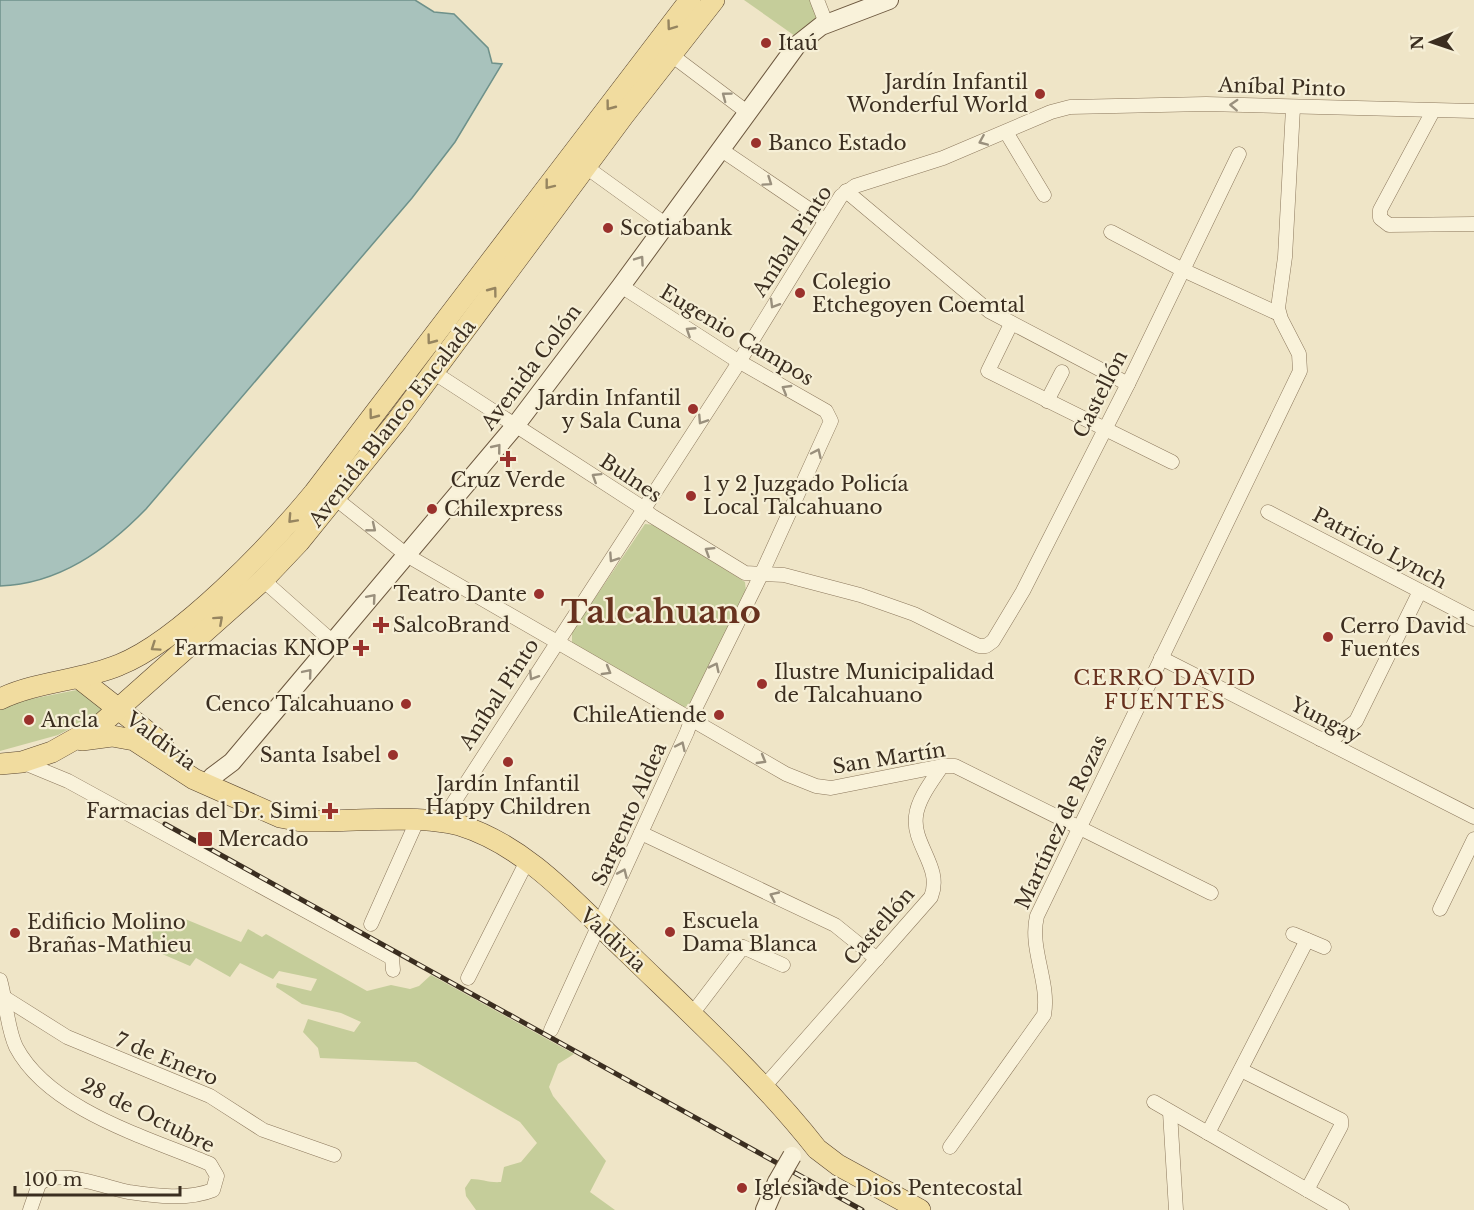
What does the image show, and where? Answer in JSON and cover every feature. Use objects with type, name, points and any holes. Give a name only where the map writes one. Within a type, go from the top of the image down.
[{"type":"main road","name":"Avenida Blanco Encalada","points":[[8,764],[46,754],[73,742],[119,709],[263,580],[336,499],[586,166],[661,53],[690,0]]},
{"type":"main road","name":"Avenida Blanco Encalada","points":[[0,699],[38,686],[79,678],[132,660],[167,638],[288,524],[329,474],[585,139],[661,53],[714,0]]},
{"type":"main road","name":"Avenida Colón","points":[[206,779],[228,767],[408,556],[515,426],[621,286],[797,45],[809,33],[826,23],[889,0]]},
{"type":"main road","points":[[585,139],[586,166]]},
{"type":"main road","points":[[409,368],[421,368],[433,372]]},
{"type":"main road","points":[[329,474],[336,499]]},
{"type":"main road","name":"Valdivia","points":[[79,678],[206,779]]},
{"type":"main road","points":[[0,687],[38,686]]},
{"type":"main road","name":"Valdivia","points":[[73,742],[101,737],[127,737],[280,817],[301,821],[441,822],[472,830],[527,861],[599,927],[692,1014],[763,1088],[817,1149],[838,1165],[920,1210]]},
{"type":"main road","points":[[765,1210],[777,1182],[805,1135]]},
{"type":"street","points":[[818,0],[826,23]]},
{"type":"street","points":[[661,53],[747,112]]},
{"type":"street","name":"Aníbal Pinto","points":[[441,822],[556,641],[645,510],[740,362],[825,220],[846,191],[943,158],[1057,110],[1070,107],[1206,104],[1474,111]]},
{"type":"street","points":[[1111,232],[1183,270],[1279,314],[1287,236],[1293,108]]},
{"type":"street","points":[[1433,111],[1380,210],[1382,222],[1392,226],[1474,224]]},
{"type":"street","points":[[1006,132],[1044,195]]},
{"type":"street","points":[[720,149],[825,220]]},
{"type":"street","name":"Castellón","points":[[986,646],[993,641],[1023,591],[1128,384],[1239,154]]},
{"type":"street","points":[[586,166],[666,224]]},
{"type":"street","points":[[846,191],[974,298],[1011,324],[1128,384]]},
{"type":"street","name":"Eugenio Campos","points":[[621,286],[831,417]]},
{"type":"street","name":"Martínez de Rozas","points":[[950,1147],[1044,1015],[1045,1002],[1035,925],[1078,826],[1300,371],[1299,354],[1279,314]]},
{"type":"street","points":[[1011,324],[988,371],[1172,462]]},
{"type":"street","name":"Bulnes","points":[[433,372],[745,573],[760,576],[784,574],[860,595],[897,607],[970,642],[986,646]]},
{"type":"street","points":[[1047,401],[1062,372]]},
{"type":"street","name":"Sargento Aldea","points":[[551,1030],[691,720],[830,424],[831,417]]},
{"type":"street","name":"San Martín","points":[[336,499],[408,556],[777,770],[824,788],[942,765],[959,767],[1211,893]]},
{"type":"street","name":"Patricio Lynch","points":[[1268,512],[1474,619]]},
{"type":"street","points":[[263,580],[334,643]]},
{"type":"street","points":[[1319,738],[1323,740],[1335,737],[1356,721],[1420,591]]},
{"type":"street","name":"Yungay","points":[[1161,658],[1474,817]]},
{"type":"street","points":[[46,754],[68,781]]},
{"type":"street","points":[[8,764],[68,781],[392,958],[393,970]]},
{"type":"street","name":"Castellón","points":[[763,1088],[928,901],[933,892],[933,873],[917,834],[915,818],[919,806],[942,765]]},
{"type":"street","points":[[371,924],[417,821]]},
{"type":"street","points":[[641,833],[835,925],[877,959]]},
{"type":"street","points":[[1440,909],[1474,839]]},
{"type":"street","points":[[468,978],[527,861]]},
{"type":"street","points":[[1293,934],[1324,948]]},
{"type":"street","points":[[1208,1133],[1307,940]]},
{"type":"street","points":[[692,1014],[743,947],[783,965]]},
{"type":"street","points":[[0,980],[5,998]]},
{"type":"street","name":"7 de Enero","points":[[5,998],[67,1037],[210,1096],[263,1130],[298,1145],[334,1155]]},
{"type":"street","name":"28 de Octubre","points":[[5,998],[15,1045],[38,1077],[76,1104],[185,1156],[210,1164],[217,1176],[213,1190],[201,1195],[131,1192],[64,1177],[51,1177],[39,1184],[30,1210]]},
{"type":"street","points":[[1241,1070],[1341,1120],[1307,1190]]},
{"type":"street","points":[[1154,1102],[1342,1210]]},
{"type":"street","points":[[1170,1112],[1176,1210]]},
{"type":"green space","points":[[744,0],[811,0],[820,18],[795,36]]},
{"type":"green space","points":[[645,524],[655,525],[745,582],[746,592],[689,705],[683,708],[572,643],[572,632]]},
{"type":"green space","points":[[82,689],[103,706],[101,712],[58,735],[0,751],[0,705]]},
{"type":"green space","points":[[158,919],[178,929],[185,919],[241,942],[248,929],[262,937],[266,934],[367,991],[391,985],[410,989],[419,986],[431,975],[574,1054],[558,1064],[549,1087],[553,1096],[606,1161],[590,1192],[615,1210],[476,1210],[466,1196],[465,1188],[471,1179],[501,1182],[504,1167],[521,1162],[537,1143],[520,1122],[416,1062],[320,1058],[318,1048],[303,1032],[308,1019],[354,1032],[361,1022],[341,1013],[302,1004],[276,987],[277,983],[311,991],[317,979],[279,971],[273,979],[240,963],[230,977],[196,958],[190,966],[146,947]]},
{"type":"water","points":[[0,0],[415,0],[434,12],[454,14],[488,48],[492,63],[502,64],[455,142],[412,198],[146,509],[98,551],[62,572],[22,584],[0,586]]},
{"type":"railway","points":[[165,824],[862,1210]]},
{"type":"place","name":"Itaú","points":[[766,43]]},
{"type":"place","name":"Jardín Infantil Wonderful World","points":[[1040,94]]},
{"type":"place","name":"Banco Estado","points":[[756,143]]},
{"type":"place","name":"Scotiabank","points":[[608,228]]},
{"type":"place","name":"Colegio Etchegoyen Coemtal","points":[[800,293]]},
{"type":"place","name":"Jardin Infantil y Sala Cuna","points":[[693,409]]},
{"type":"place","name":"Cruz Verde","points":[[508,459]]},
{"type":"place","name":"1 y 2 Juzgado Policía Local Talcahuano","points":[[691,496]]},
{"type":"place","name":"Chilexpress","points":[[432,509]]},
{"type":"place","name":"Teatro Dante","points":[[539,594]]},
{"type":"place","name":"SalcoBrand","points":[[381,625]]},
{"type":"place","name":"Cerro David Fuentes","points":[[1328,637]]},
{"type":"place","name":"Farmacias KNOP","points":[[361,648]]},
{"type":"place","name":"Ilustre Municipalidad de Talcahuano","points":[[762,684]]},
{"type":"place","name":"Cenco Talcahuano","points":[[406,704]]},
{"type":"place","name":"ChileAtiende","points":[[719,715]]},
{"type":"place","name":"Ancla","points":[[29,720]]},
{"type":"place","name":"Santa Isabel","points":[[393,755]]},
{"type":"place","name":"Jardín Infantil Happy Children","points":[[508,762]]},
{"type":"place","name":"Farmacias del Dr. Simi","points":[[330,811]]},
{"type":"place","name":"Mercado","points":[[205,839]]},
{"type":"place","name":"Escuela Dama Blanca","points":[[670,932]]},
{"type":"place","name":"Edificio Molino Brañas-Mathieu","points":[[15,933]]},
{"type":"place","name":"Iglesia de Dios Pentecostal","points":[[742,1188]]},
{"type":"district","name":"Talcahuano","points":[[661,612]]},
{"type":"district","name":"CERRO DAVID FUENTES","points":[[1165,690]]}]
